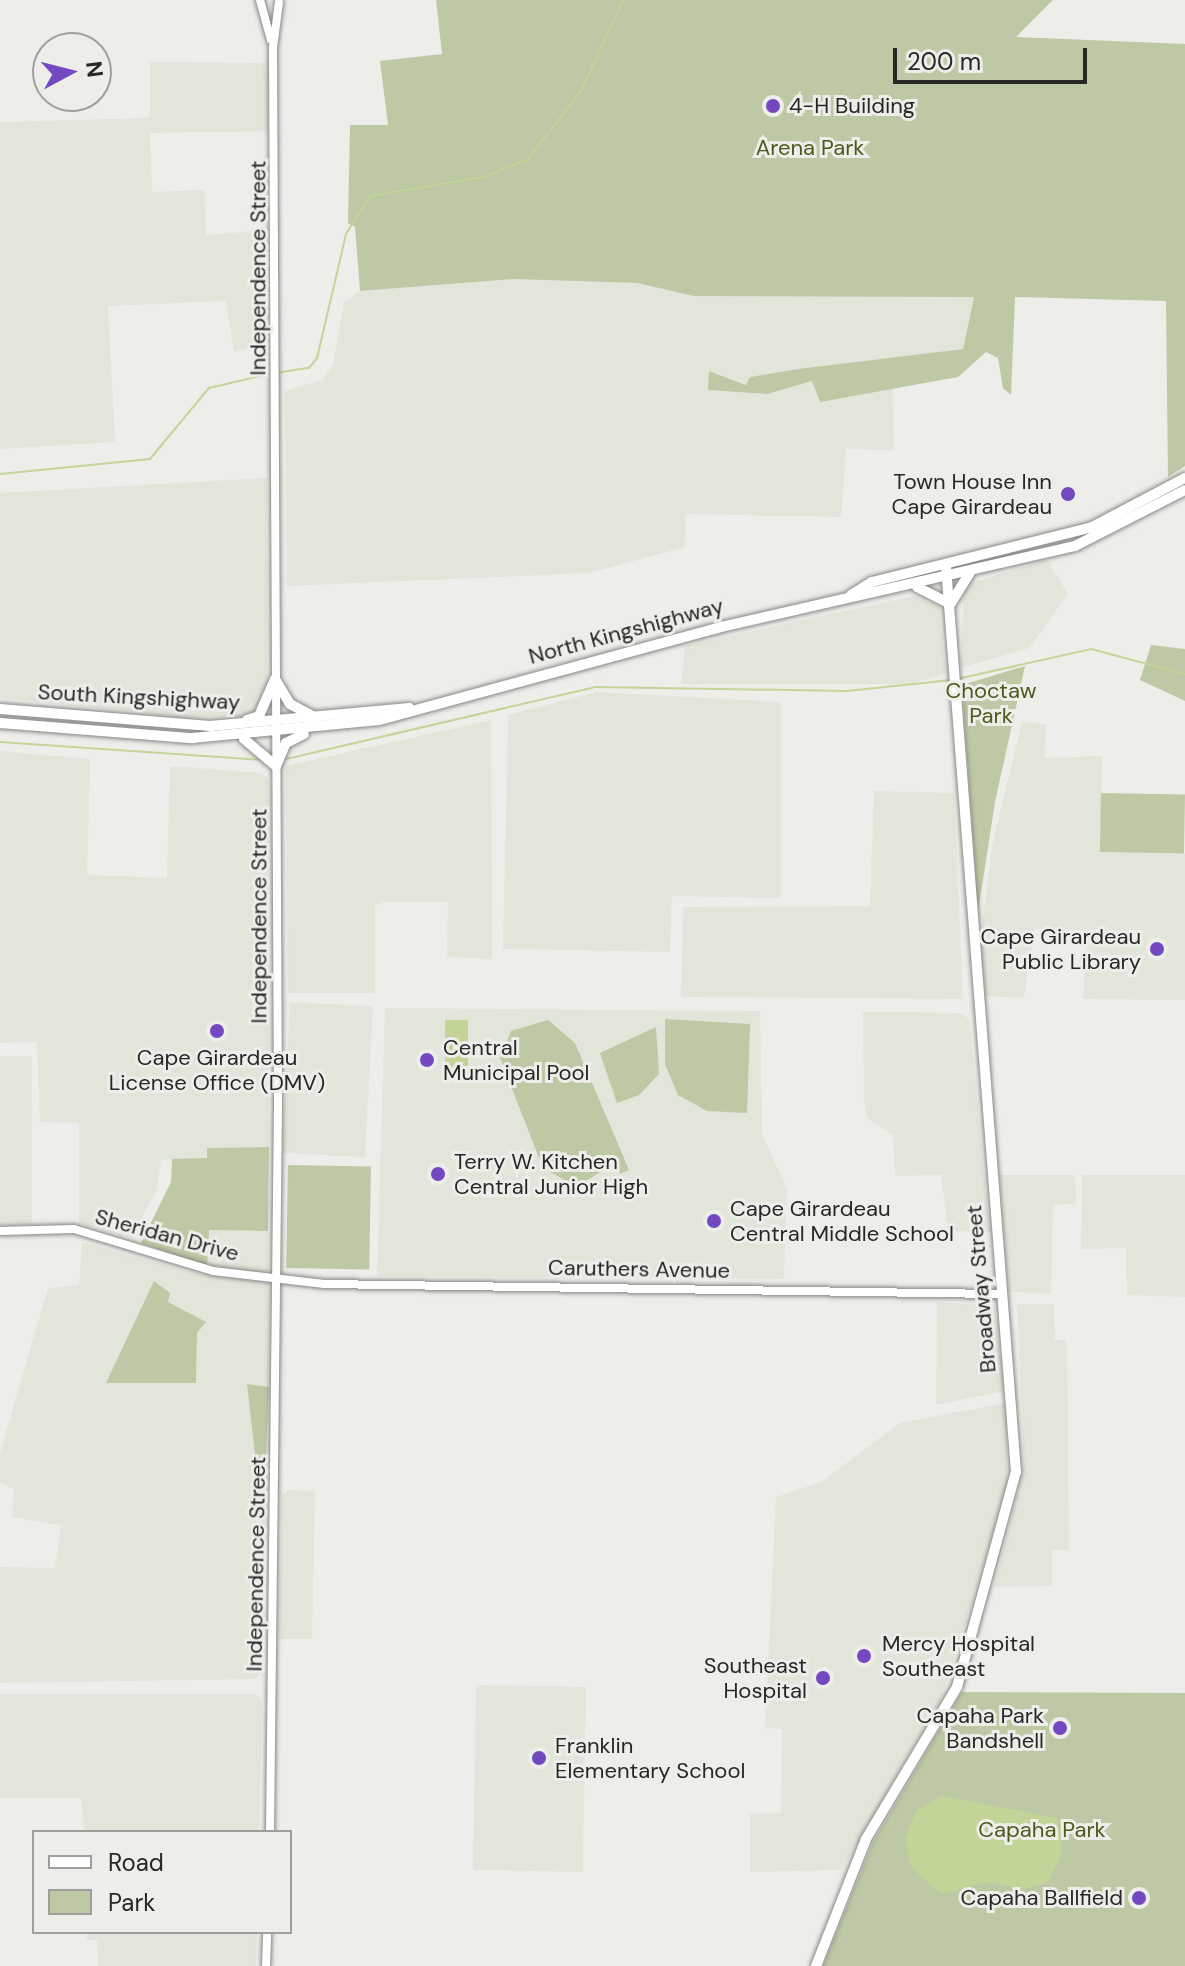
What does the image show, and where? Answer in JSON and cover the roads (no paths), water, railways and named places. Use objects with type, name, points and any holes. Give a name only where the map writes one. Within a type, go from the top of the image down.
[{"type":"main road","name":"North Kingshighway","points":[[851,595],[872,582],[946,566],[1092,527],[1185,478]]},
{"type":"main road","name":"North Kingshighway","points":[[275,728],[313,730],[411,708],[851,595],[916,587],[1075,546],[1185,490]]},
{"type":"main road","name":"Broadway Street","points":[[816,1966],[866,1839],[957,1687],[1013,1497],[1016,1438],[1002,1294],[946,566]]},
{"type":"main road","points":[[916,587],[950,604],[971,572]]},
{"type":"main road","points":[[275,679],[290,704],[316,718]]},
{"type":"main road","points":[[235,724],[259,716],[275,679]]},
{"type":"main road","name":"North Kingshighway","points":[[275,728],[316,718],[411,708]]},
{"type":"main road","name":"South Kingshighway","points":[[0,709],[275,728]]},
{"type":"main road","name":"South Kingshighway","points":[[0,723],[235,737],[275,728]]},
{"type":"main road","points":[[276,766],[286,743],[313,730]]},
{"type":"main road","points":[[235,737],[264,748],[276,766]]},
{"type":"street","points":[[261,0],[281,1]]},
{"type":"street","name":"Independence Street","points":[[261,0],[273,48]]},
{"type":"street","name":"Independence Street","points":[[270,1830],[277,1279],[273,48],[281,1]]},
{"type":"street","name":"Sheridan Drive","points":[[0,1231],[86,1231],[213,1271],[277,1279]]},
{"type":"street","name":"Caruthers Avenue","points":[[277,1279],[1002,1294]]},
{"type":"street","points":[[266,1966],[267,1934]]},
{"type":"waterway","points":[[276,373],[309,368],[317,358],[346,234],[370,196],[484,177],[528,159],[581,91],[623,0]]},
{"type":"waterway","points":[[0,474],[150,459],[209,388],[269,374]]},
{"type":"waterway","points":[[957,679],[1091,649],[1185,674]]},
{"type":"waterway","points":[[286,759],[595,687],[847,691],[951,680]]},
{"type":"waterway","points":[[0,742],[261,760]]},
{"type":"place","name":"4-H Building","points":[[773,106]]},
{"type":"place","name":"Town House Inn Cape Girardeau","points":[[1068,494]]},
{"type":"place","name":"Cape Girardeau Public Library","points":[[1157,949]]},
{"type":"place","name":"Cape Girardeau License Office (DMV)","points":[[217,1031]]},
{"type":"place","name":"Central Municipal Pool","points":[[427,1060]]},
{"type":"place","name":"Terry W. Kitchen Central Junior High","points":[[438,1174]]},
{"type":"place","name":"Cape Girardeau Central Middle School","points":[[714,1221]]},
{"type":"place","name":"Mercy Hospital Southeast","points":[[864,1656]]},
{"type":"place","name":"Southeast Hospital","points":[[823,1678]]},
{"type":"place","name":"Capaha Park Bandshell","points":[[1060,1728]]},
{"type":"place","name":"Franklin Elementary School","points":[[539,1758]]},
{"type":"place","name":"Capaha Ballfield","points":[[1139,1898]]},
{"type":"park label","name":"Arena Park","points":[[810,148]]},
{"type":"park label","name":"Choctaw Park","points":[[991,702]]},
{"type":"park label","name":"Capaha Park","points":[[1042,1830]]}]
